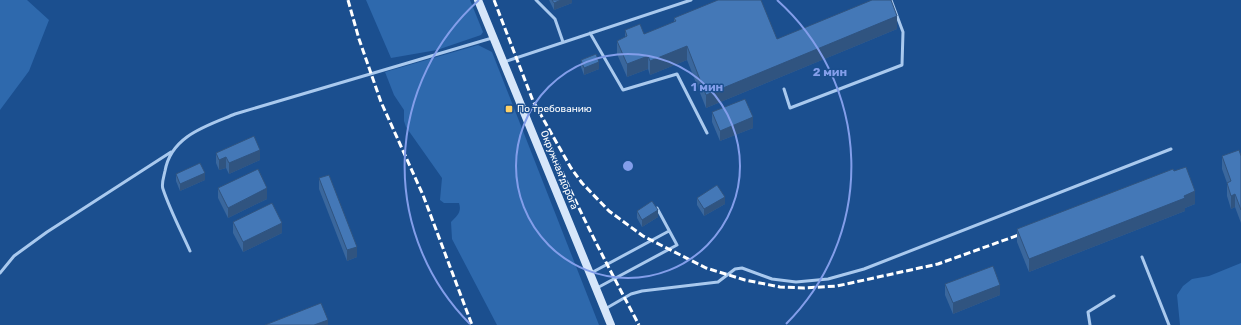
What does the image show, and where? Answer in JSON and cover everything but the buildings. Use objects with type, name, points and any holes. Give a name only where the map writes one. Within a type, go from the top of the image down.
[{"type":"main road","name":"Окружная дорога","points":[[478,0],[612,325]]},
{"type":"lane","points":[[536,0],[555,19],[563,42]]},
{"type":"lane","points":[[504,62],[691,0]]},
{"type":"lane","points":[[784,89],[790,108],[902,65],[903,32],[891,0]]},
{"type":"lane","points":[[590,33],[623,90],[677,74],[707,133]]},
{"type":"lane","points":[[0,273],[14,256],[47,232],[171,152],[182,139],[201,128],[235,114],[494,38]]},
{"type":"lane","points":[[605,309],[631,294],[642,291],[718,282],[735,269],[742,268],[772,279],[796,282],[835,277],[864,269],[1171,149]]},
{"type":"lane","points":[[171,152],[166,164],[162,187],[190,251]]},
{"type":"lane","points":[[596,289],[677,245],[657,208]]},
{"type":"lane","points":[[590,274],[669,231]]},
{"type":"lane","points":[[1142,258],[1169,325]]},
{"type":"lane","points":[[1090,325],[1088,312],[1114,296]]},
{"type":"shaded area","points":[[0,0],[27,0],[49,20],[29,71],[0,110]]},
{"type":"shaded area","points":[[366,0],[470,0],[483,32],[481,35],[437,50],[391,58]]},
{"type":"shaded area","points":[[478,45],[492,52],[599,325],[497,325],[452,239],[451,222],[457,216],[460,209],[459,203],[444,203],[440,200],[442,178],[406,127],[404,121],[404,110],[394,95],[385,72]]},
{"type":"shaded area","points":[[1241,263],[1241,325],[1180,325],[1177,295],[1183,286],[1192,279],[1209,276]]},
{"type":"railway","points":[[348,0],[359,39],[381,102],[423,195],[472,325]]},
{"type":"railway","points":[[494,0],[533,101],[571,168],[582,183],[609,211],[643,236],[706,268],[745,280],[780,287],[804,288],[837,286],[938,264],[1027,232]]},
{"type":"railway","points":[[546,135],[602,255],[639,325]]},
{"type":"place","name":"По требованию","points":[[509,109]]}]
